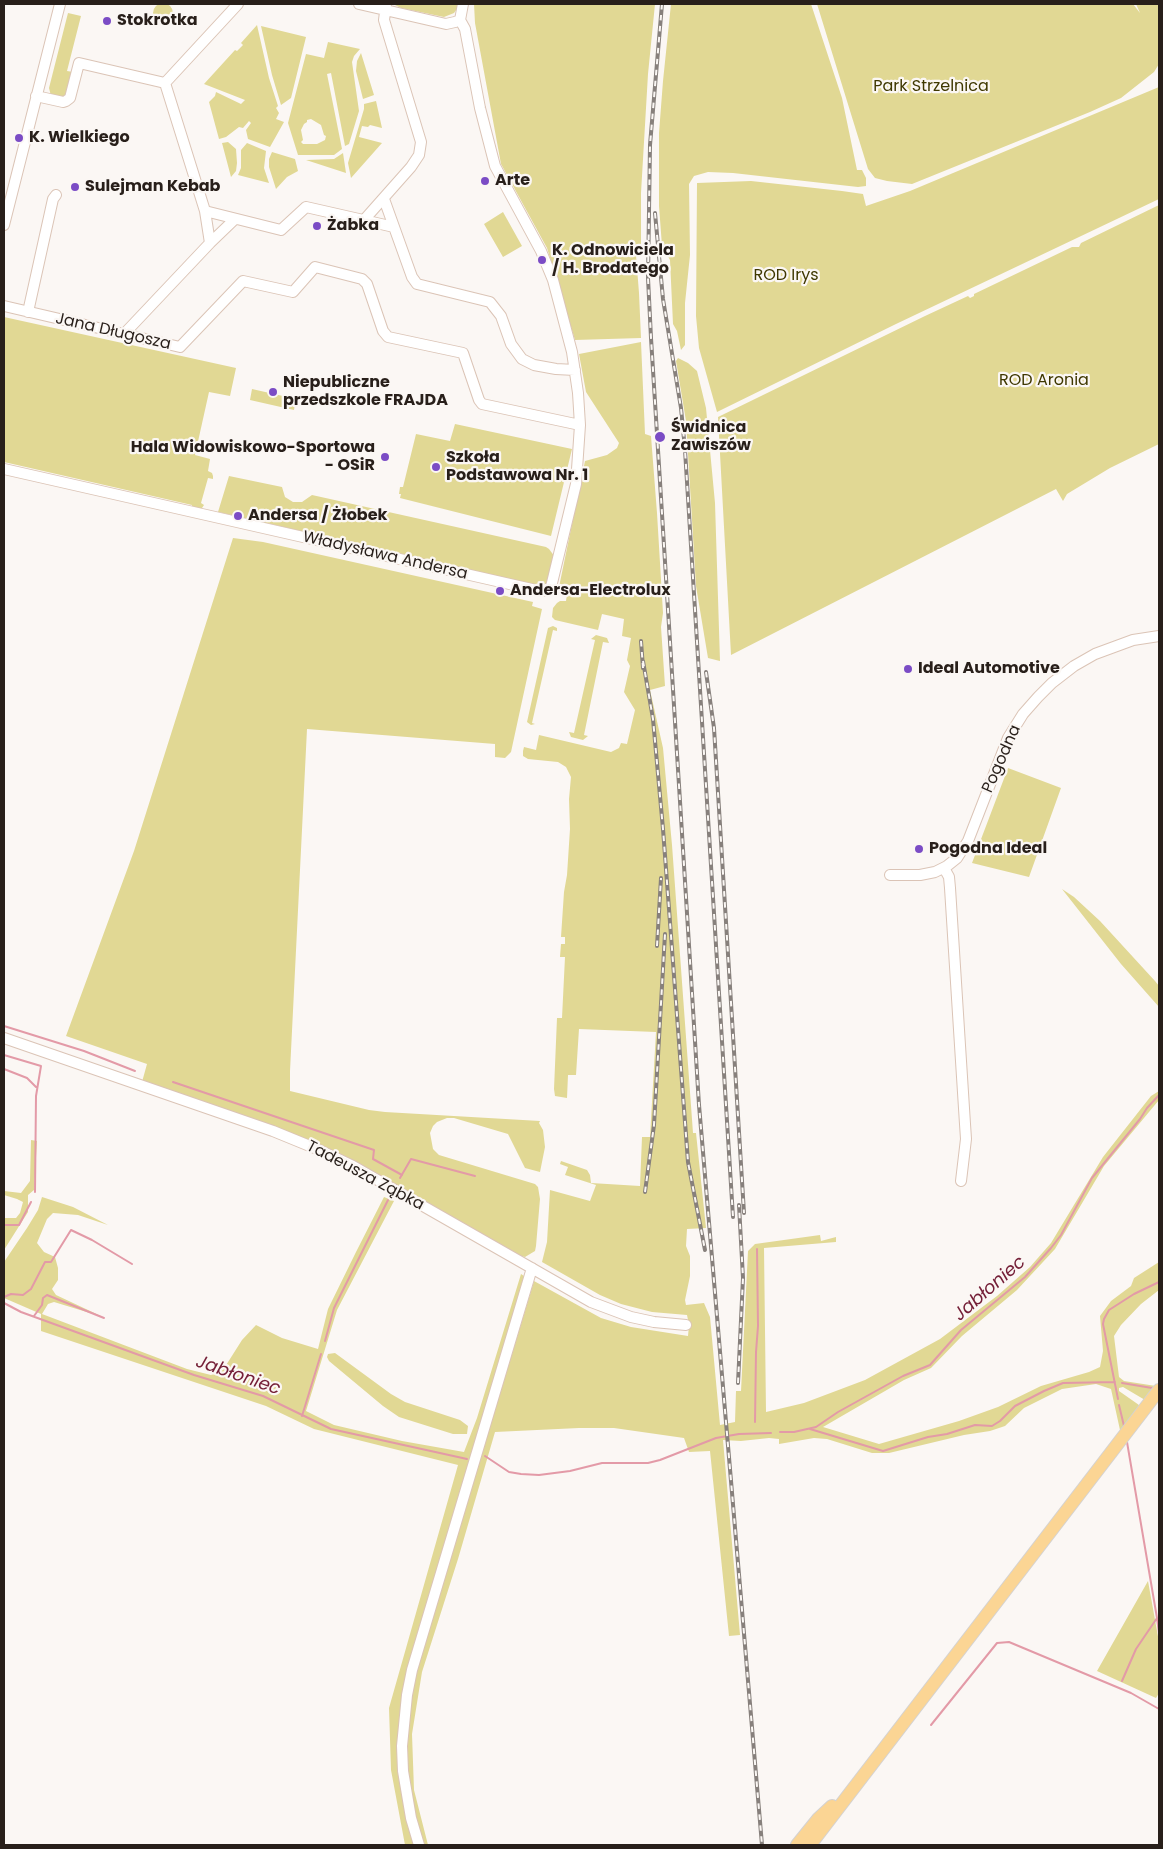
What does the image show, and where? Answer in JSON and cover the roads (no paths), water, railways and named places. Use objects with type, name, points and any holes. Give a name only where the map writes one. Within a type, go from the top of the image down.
[{"type":"main road","points":[[810,1845],[1159,1390]]},
{"type":"main road","points":[[796,1845],[818,1819],[863,1776]]},
{"type":"street","points":[[4,225],[60,4]]},
{"type":"street","points":[[165,84],[238,4]]},
{"type":"street","points":[[359,4],[385,7],[446,24],[460,20],[463,4]]},
{"type":"street","points":[[364,220],[419,155],[420,142],[384,20],[385,7]]},
{"type":"street","points":[[460,20],[465,29],[482,118],[495,166],[541,251],[553,280],[572,352],[580,425]]},
{"type":"street","points":[[36,96],[63,102],[70,98],[78,63],[165,84]]},
{"type":"street","points":[[165,84],[206,211],[210,243]]},
{"type":"street","points":[[28,312],[53,199],[56,195]]},
{"type":"street","points":[[384,198],[412,277],[417,284],[490,302],[501,316],[511,344],[522,359],[534,365],[574,370]]},
{"type":"street","points":[[206,211],[281,230],[306,208],[394,227]]},
{"type":"street","points":[[124,334],[235,219]]},
{"type":"street","name":"Jana Długosza","points":[[4,306],[180,347],[243,281],[293,292],[316,267],[362,278],[367,284],[383,331],[388,337],[463,354],[482,404],[580,425]]},
{"type":"street","name":"Władysława Andersa","points":[[4,469],[543,591],[551,587],[576,484],[580,425]]},
{"type":"street","name":"Pogodna","points":[[890,875],[920,875],[935,872],[957,858],[968,841],[1008,738],[1023,714],[1038,696],[1074,666],[1096,654],[1133,640],[1159,636]]},
{"type":"street","points":[[944,868],[949,877],[950,888],[966,1140],[961,1181]]},
{"type":"street","name":"Tadeusza Ząbka","points":[[4,1038],[273,1131],[317,1149],[353,1166],[592,1302],[612,1311],[654,1322],[686,1325]]},
{"type":"street","points":[[419,1845],[409,1810],[403,1771],[402,1746],[406,1695],[532,1268]]},
{"type":"waterway","points":[[4,1026],[84,1051],[135,1071]]},
{"type":"waterway","points":[[4,1055],[41,1066],[36,1096],[35,1192]]},
{"type":"waterway","points":[[4,1069],[27,1078],[36,1087]]},
{"type":"waterway","points":[[173,1082],[374,1150],[373,1159],[402,1175]]},
{"type":"waterway","name":"Jabłoniec","points":[[780,1432],[794,1432],[816,1427],[838,1412],[903,1376],[930,1365],[961,1330],[1025,1277],[1051,1248],[1061,1235],[1092,1178],[1159,1095]]},
{"type":"waterway","points":[[400,1178],[411,1159],[475,1176]]},
{"type":"waterway","points":[[325,1341],[334,1308],[388,1200]]},
{"type":"waterway","points":[[4,1225],[19,1225],[31,1202]]},
{"type":"waterway","points":[[4,1297],[11,1294],[23,1295],[31,1289],[45,1262],[51,1262],[71,1230],[132,1264]]},
{"type":"waterway","points":[[755,1422],[758,1326],[757,1249]]},
{"type":"waterway","points":[[1118,1399],[1103,1324],[1104,1319],[1109,1310],[1134,1294],[1159,1282]]},
{"type":"waterway","points":[[34,1316],[42,1305],[43,1298],[47,1295],[104,1318]]},
{"type":"waterway","name":"Jabłoniec","points":[[4,1303],[21,1312],[194,1375],[263,1396],[331,1429],[467,1459]]},
{"type":"waterway","points":[[302,1416],[321,1354]]},
{"type":"waterway","points":[[810,1429],[883,1451],[975,1425],[992,1426],[1015,1406],[1063,1383],[1115,1382]]},
{"type":"waterway","points":[[1122,1383],[1152,1388]]},
{"type":"waterway","points":[[1119,1405],[1124,1426]]},
{"type":"waterway","name":"Jabłoniec","points":[[485,1456],[509,1472],[539,1475],[570,1471],[602,1463],[648,1463],[716,1438],[739,1434],[771,1433]]},
{"type":"waterway","points":[[1122,1681],[1136,1649],[1157,1618],[1127,1442]]},
{"type":"waterway","points":[[1157,1618],[1159,1633]]},
{"type":"waterway","points":[[931,1725],[997,1643],[1009,1642],[1131,1693],[1159,1709]]},
{"type":"railway","points":[[662,4],[650,145],[648,278],[651,338],[699,1105],[762,1845]]},
{"type":"railway","points":[[655,213],[663,299],[681,408],[685,450],[733,1217]]},
{"type":"railway","points":[[641,641],[643,668]]},
{"type":"railway","points":[[643,661],[653,719],[663,829],[688,1162],[705,1250]]},
{"type":"railway","points":[[706,672],[714,728],[744,1213]]},
{"type":"railway","points":[[657,946],[661,878]]},
{"type":"railway","points":[[645,1192],[654,1125],[665,934]]},
{"type":"railway","points":[[738,1383],[743,1278],[739,1205]]},
{"type":"place","name":"Stokrotka","points":[[107,21]]},
{"type":"place","name":"K. Wielkiego","points":[[19,138]]},
{"type":"place","name":"Arte","points":[[485,181]]},
{"type":"place","name":"Sulejman Kebab","points":[[75,187]]},
{"type":"place","name":"Żabka","points":[[317,226]]},
{"type":"place","name":"K. Odnowiciela / H. Brodatego","points":[[542,260]]},
{"type":"place","name":"Niepubliczne przedszkole FRAJDA","points":[[273,392]]},
{"type":"place","name":"Świdnica Zawiszów","points":[[660,437]]},
{"type":"place","name":"Hala Widowiskowo-Sportowa - OSiR","points":[[385,457]]},
{"type":"place","name":"Szkoła Podstawowa Nr. 1","points":[[436,467]]},
{"type":"place","name":"Andersa / Żłobek","points":[[238,516]]},
{"type":"place","name":"Andersa-Electrolux","points":[[500,591]]},
{"type":"place","name":"Ideal Automotive","points":[[908,669]]},
{"type":"place","name":"Pogodna Ideal","points":[[919,849]]},
{"type":"park label","name":"Park Strzelnica","points":[[931,87]]},
{"type":"park label","name":"ROD Irys","points":[[786,276]]},
{"type":"park label","name":"ROD Aronia","points":[[1044,381]]}]
